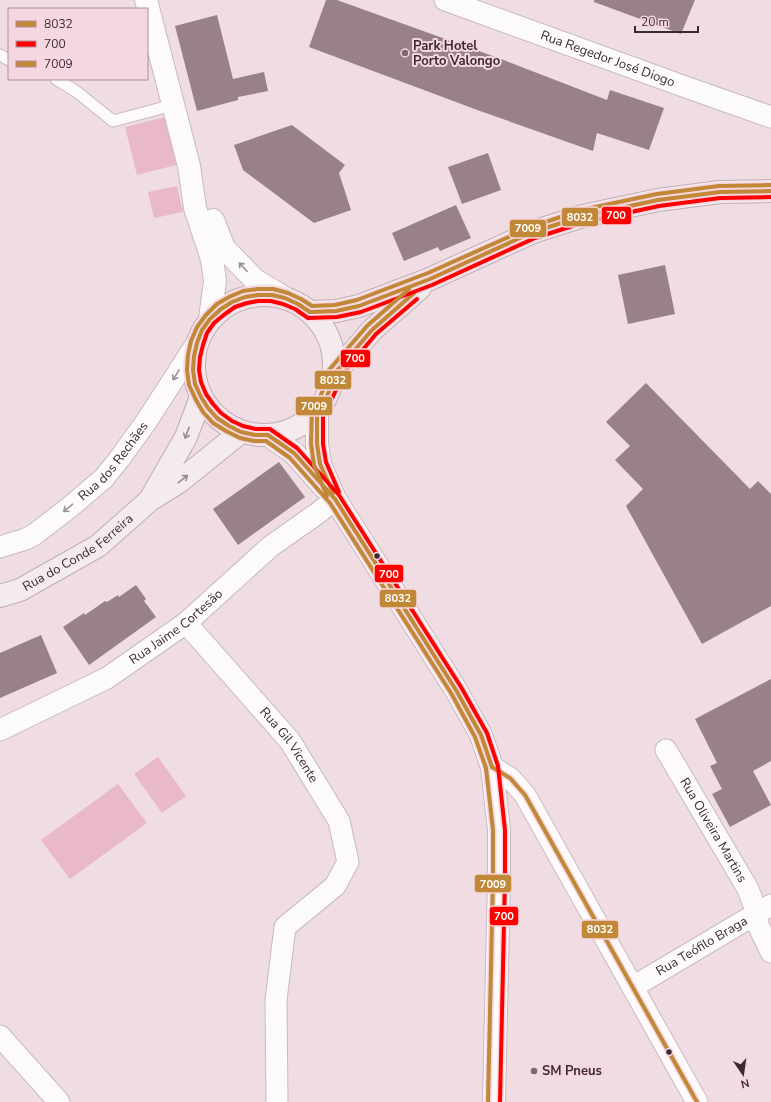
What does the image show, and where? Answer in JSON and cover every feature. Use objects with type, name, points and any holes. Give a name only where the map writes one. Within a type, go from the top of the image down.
[{"type":"main road","points":[[310,312],[336,311],[359,306],[430,279],[527,234],[583,216],[658,200],[720,192],[771,191]]},
{"type":"main road","points":[[334,374],[374,328],[430,279]]},
{"type":"main road","points":[[258,295],[272,295],[286,298],[310,312],[327,334],[332,346],[334,360],[334,374],[331,387],[325,400],[317,411],[307,421],[295,428],[282,433],[268,435],[255,435],[241,432],[217,418],[200,397],[195,384],[193,370],[197,343],[202,330],[210,319],[232,302],[245,297],[258,295]]},
{"type":"main road","name":"Rua do Conde Ferreira","points":[[150,500],[186,437],[200,397]]},
{"type":"main road","name":"Rua do Conde Ferreira","points":[[0,596],[20,590],[98,546],[150,500],[179,482],[241,432]]},
{"type":"street","name":"Rua Regedor José Diogo","points":[[445,0],[771,117]]},
{"type":"street","points":[[148,4],[189,166],[195,208],[212,259],[215,281],[210,319]]},
{"type":"street","points":[[189,166],[224,248],[255,280],[286,298]]},
{"type":"street","name":"Rua dos Rechães","points":[[0,547],[26,539],[35,534],[104,478],[146,422],[197,343]]},
{"type":"street","points":[[317,411],[317,444],[320,464],[335,499],[456,690],[481,735],[492,767],[499,830],[494,1102]]},
{"type":"street","points":[[268,435],[294,453],[335,499]]},
{"type":"street","name":"Rua Jaime Cortesão","points":[[0,730],[108,678],[186,623],[271,546],[318,513],[335,499]]},
{"type":"street","name":"Rua Gil Vicente","points":[[186,623],[290,741],[339,820],[348,862],[335,886],[285,927],[276,1000],[277,1102]]},
{"type":"street","name":"Rua Oliveira Martins","points":[[666,750],[748,889],[764,909],[758,925],[771,952]]},
{"type":"street","points":[[492,767],[510,778],[525,794],[697,1102]]},
{"type":"street","name":"Rua Teófilo Braga","points":[[633,987],[764,909]]},
{"type":"street","points":[[0,1036],[59,1102]]},
{"type":"lane","points":[[58,80],[77,92],[113,121],[173,105]]},
{"type":"shaded area","points":[[165,117],[176,165],[137,175],[125,127]]},
{"type":"shaded area","points":[[177,186],[183,212],[154,218],[148,192]]},
{"type":"shaded area","points":[[158,757],[186,796],[162,813],[134,774]]},
{"type":"shaded area","points":[[118,784],[147,823],[70,879],[41,840]]},
{"type":"building","points":[[326,0],[337,0],[501,59],[607,100],[610,90],[664,108],[649,150],[597,133],[593,151],[480,111],[309,47]]},
{"type":"building","points":[[594,0],[695,0],[681,34],[594,2]]},
{"type":"building","points":[[217,15],[233,79],[264,72],[268,91],[238,97],[238,100],[197,111],[175,26]]},
{"type":"building","points":[[292,125],[345,165],[339,173],[351,210],[314,223],[243,170],[234,145]]},
{"type":"building","points":[[488,153],[501,190],[462,204],[448,167]]},
{"type":"building","points":[[456,205],[471,238],[440,251],[438,247],[404,261],[392,233]]},
{"type":"building","points":[[665,265],[675,314],[628,324],[618,275]]},
{"type":"building","points":[[646,383],[750,489],[758,481],[771,494],[771,606],[702,644],[626,506],[643,489],[615,460],[630,446],[606,422]]},
{"type":"building","points":[[279,462],[305,497],[238,545],[213,509]]},
{"type":"building","points":[[136,585],[146,599],[144,601],[156,617],[89,665],[63,627],[84,613],[85,615],[105,601],[107,602],[118,595],[119,597]]},
{"type":"building","points":[[41,635],[57,673],[0,698],[0,653]]},
{"type":"building","points":[[771,679],[771,761],[753,771],[771,805],[730,827],[712,794],[722,789],[710,766],[717,763],[695,719]]},
{"type":"transit line","name":"7009","points":[[488,1102],[493,830],[486,768],[475,737],[451,693],[330,503],[290,458],[266,441],[254,441],[240,438],[226,431],[213,423],[203,412],[189,385],[187,370],[191,341],[197,327],[217,304],[243,291],[273,289],[288,293],[312,306],[335,305],[357,300],[428,273],[531,227],[581,210],[657,194],[719,186],[771,185]]},
{"type":"transit line","name":"8032","points":[[492,767],[481,735],[456,690],[335,499],[294,453],[268,435],[255,435],[241,432],[229,426],[217,418],[208,408],[195,384],[193,370],[194,356],[202,330],[210,319],[221,309],[232,302],[245,297],[272,295],[285,298],[310,312],[336,311],[359,306],[430,279],[533,232],[583,216],[658,200],[720,192],[771,191]]},
{"type":"transit line","name":"700","points":[[500,1102],[505,830],[498,766],[487,733],[461,687],[339,495],[297,448],[270,429],[256,429],[243,426],[232,421],[221,413],[213,404],[206,394],[201,382],[199,370],[203,345],[207,333],[214,323],[235,307],[247,303],[271,301],[295,309],[308,318],[337,317],[361,312],[432,285],[535,238],[585,222],[659,206],[720,198],[771,197]]},
{"type":"transit line","name":"7009","points":[[327,496],[314,465],[311,444],[312,409],[320,397],[329,370],[367,326],[409,289]]},
{"type":"transit line","name":"8032","points":[[333,493],[320,464],[317,444],[317,411],[325,400],[331,387],[334,374],[372,330],[414,293]]},
{"type":"transit line","name":"700","points":[[339,492],[326,462],[323,444],[323,413],[330,403],[340,377],[376,334],[417,299]]},
{"type":"transit line","name":"8032","points":[[492,767],[510,778],[525,795],[697,1102]]},
{"type":"place","name":"Park Hotel Porto Valongo","points":[[405,53]]},
{"type":"place","name":"SM Pneus","points":[[534,1071]]}]
